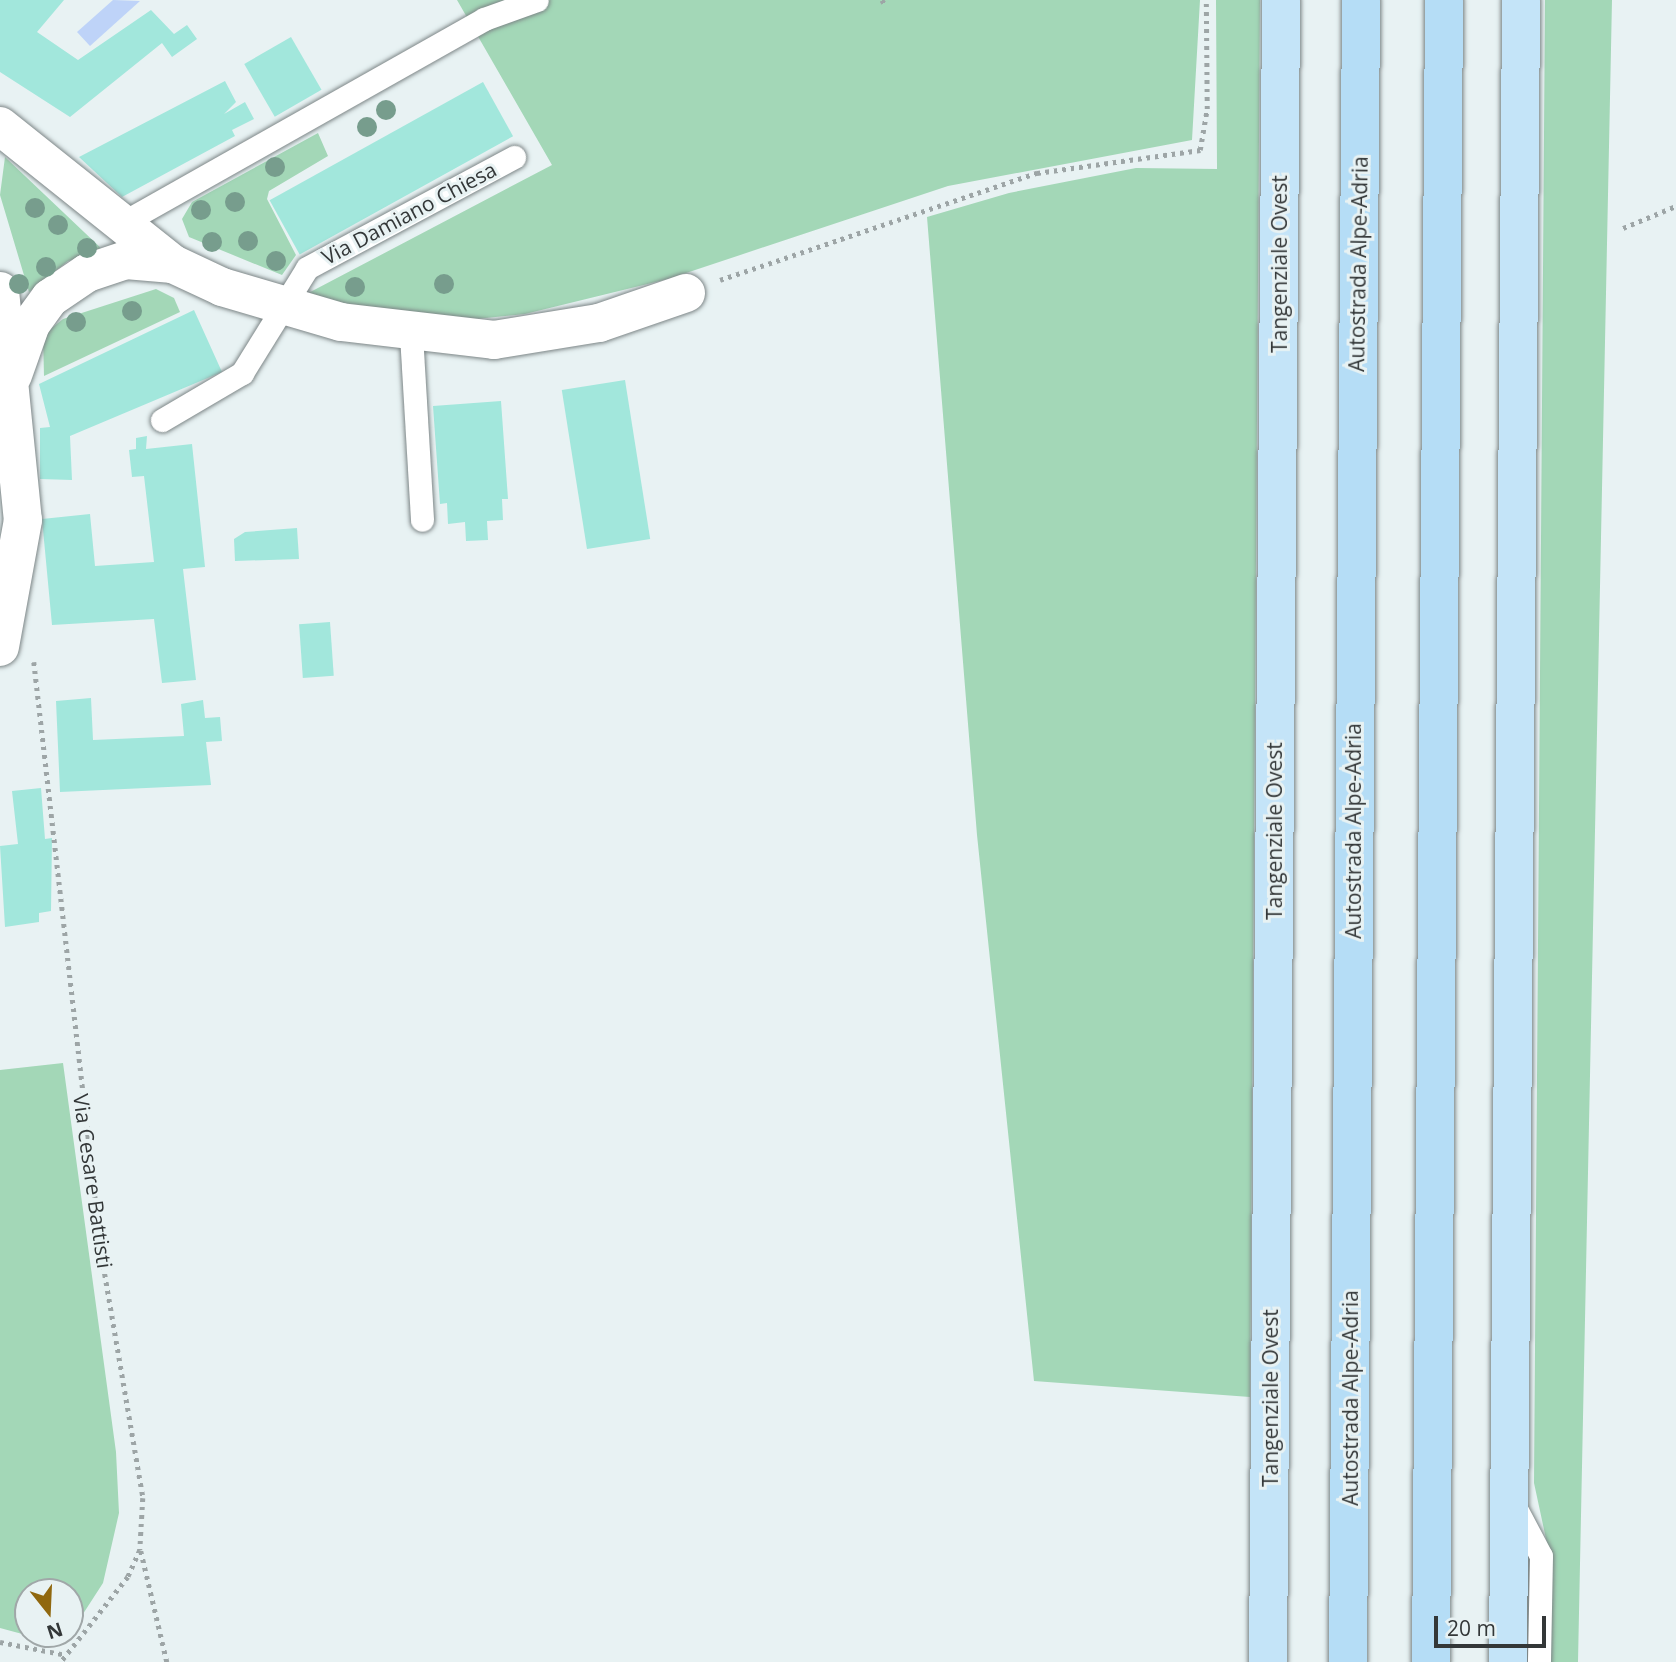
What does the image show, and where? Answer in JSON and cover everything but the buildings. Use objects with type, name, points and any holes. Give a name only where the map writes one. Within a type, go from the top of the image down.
[{"type":"highway","name":"Tangenziale Ovest","points":[[1268,1662],[1281,0]]},
{"type":"highway","name":"Autostrada Alpe-Adria","points":[[1348,1662],[1361,0]]},
{"type":"highway","points":[[1431,1662],[1444,0]]},
{"type":"highway","points":[[1508,1662],[1521,0]]},
{"type":"street","points":[[0,126],[124,222],[173,264]]},
{"type":"street","points":[[13,374],[31,324],[50,298],[87,273],[126,260],[173,264],[284,307],[411,334],[494,340],[539,335],[599,323],[686,293]]},
{"type":"street","points":[[0,291],[13,374],[23,520],[5,634]]},
{"type":"lane","points":[[124,222],[479,9],[537,0]]},
{"type":"lane","name":"Via Damiano Chiesa","points":[[162,420],[242,373],[307,268],[514,157]]},
{"type":"lane","points":[[411,334],[422,520]]},
{"type":"lane","points":[[1510,1498],[1541,1556],[1539,1662]]},
{"type":"path","points":[[882,0],[886,6]]},
{"type":"path","points":[[686,293],[972,191],[1103,160],[1200,150],[1207,119],[1206,0]]},
{"type":"path","points":[[1623,228],[1676,206]]},
{"type":"path","name":"Via Cesare Battisti","points":[[5,634],[38,668],[67,987],[102,1257],[137,1448],[140,1550],[167,1662]]},
{"type":"path","points":[[61,1662],[112,1601],[140,1550]]},
{"type":"path","points":[[0,1642],[66,1655]]},
{"type":"green space","points":[[457,0],[1200,0],[1192,140],[948,186],[668,279],[525,314],[457,321],[297,299],[552,165]]},
{"type":"green space","points":[[1216,0],[1260,0],[1250,1397],[1034,1381],[977,835],[927,217],[1009,193],[1136,168],[1217,169]]},
{"type":"green space","points":[[1545,0],[1612,0],[1578,1662],[1551,1662],[1551,1562],[1534,1483]]},
{"type":"green space","points":[[318,133],[328,156],[269,191],[267,199],[296,255],[282,275],[189,237],[182,219],[192,202]]},
{"type":"green space","points":[[5,157],[104,251],[68,261],[29,292],[0,195]]},
{"type":"green space","points":[[156,289],[174,298],[180,312],[44,376],[43,335],[63,319]]},
{"type":"green space","points":[[63,1063],[116,1452],[119,1513],[103,1583],[84,1612],[84,1578],[14,1578],[14,1632],[0,1628],[0,1070]]},
{"type":"water","points":[[113,0],[140,1],[90,46],[77,32]]}]
